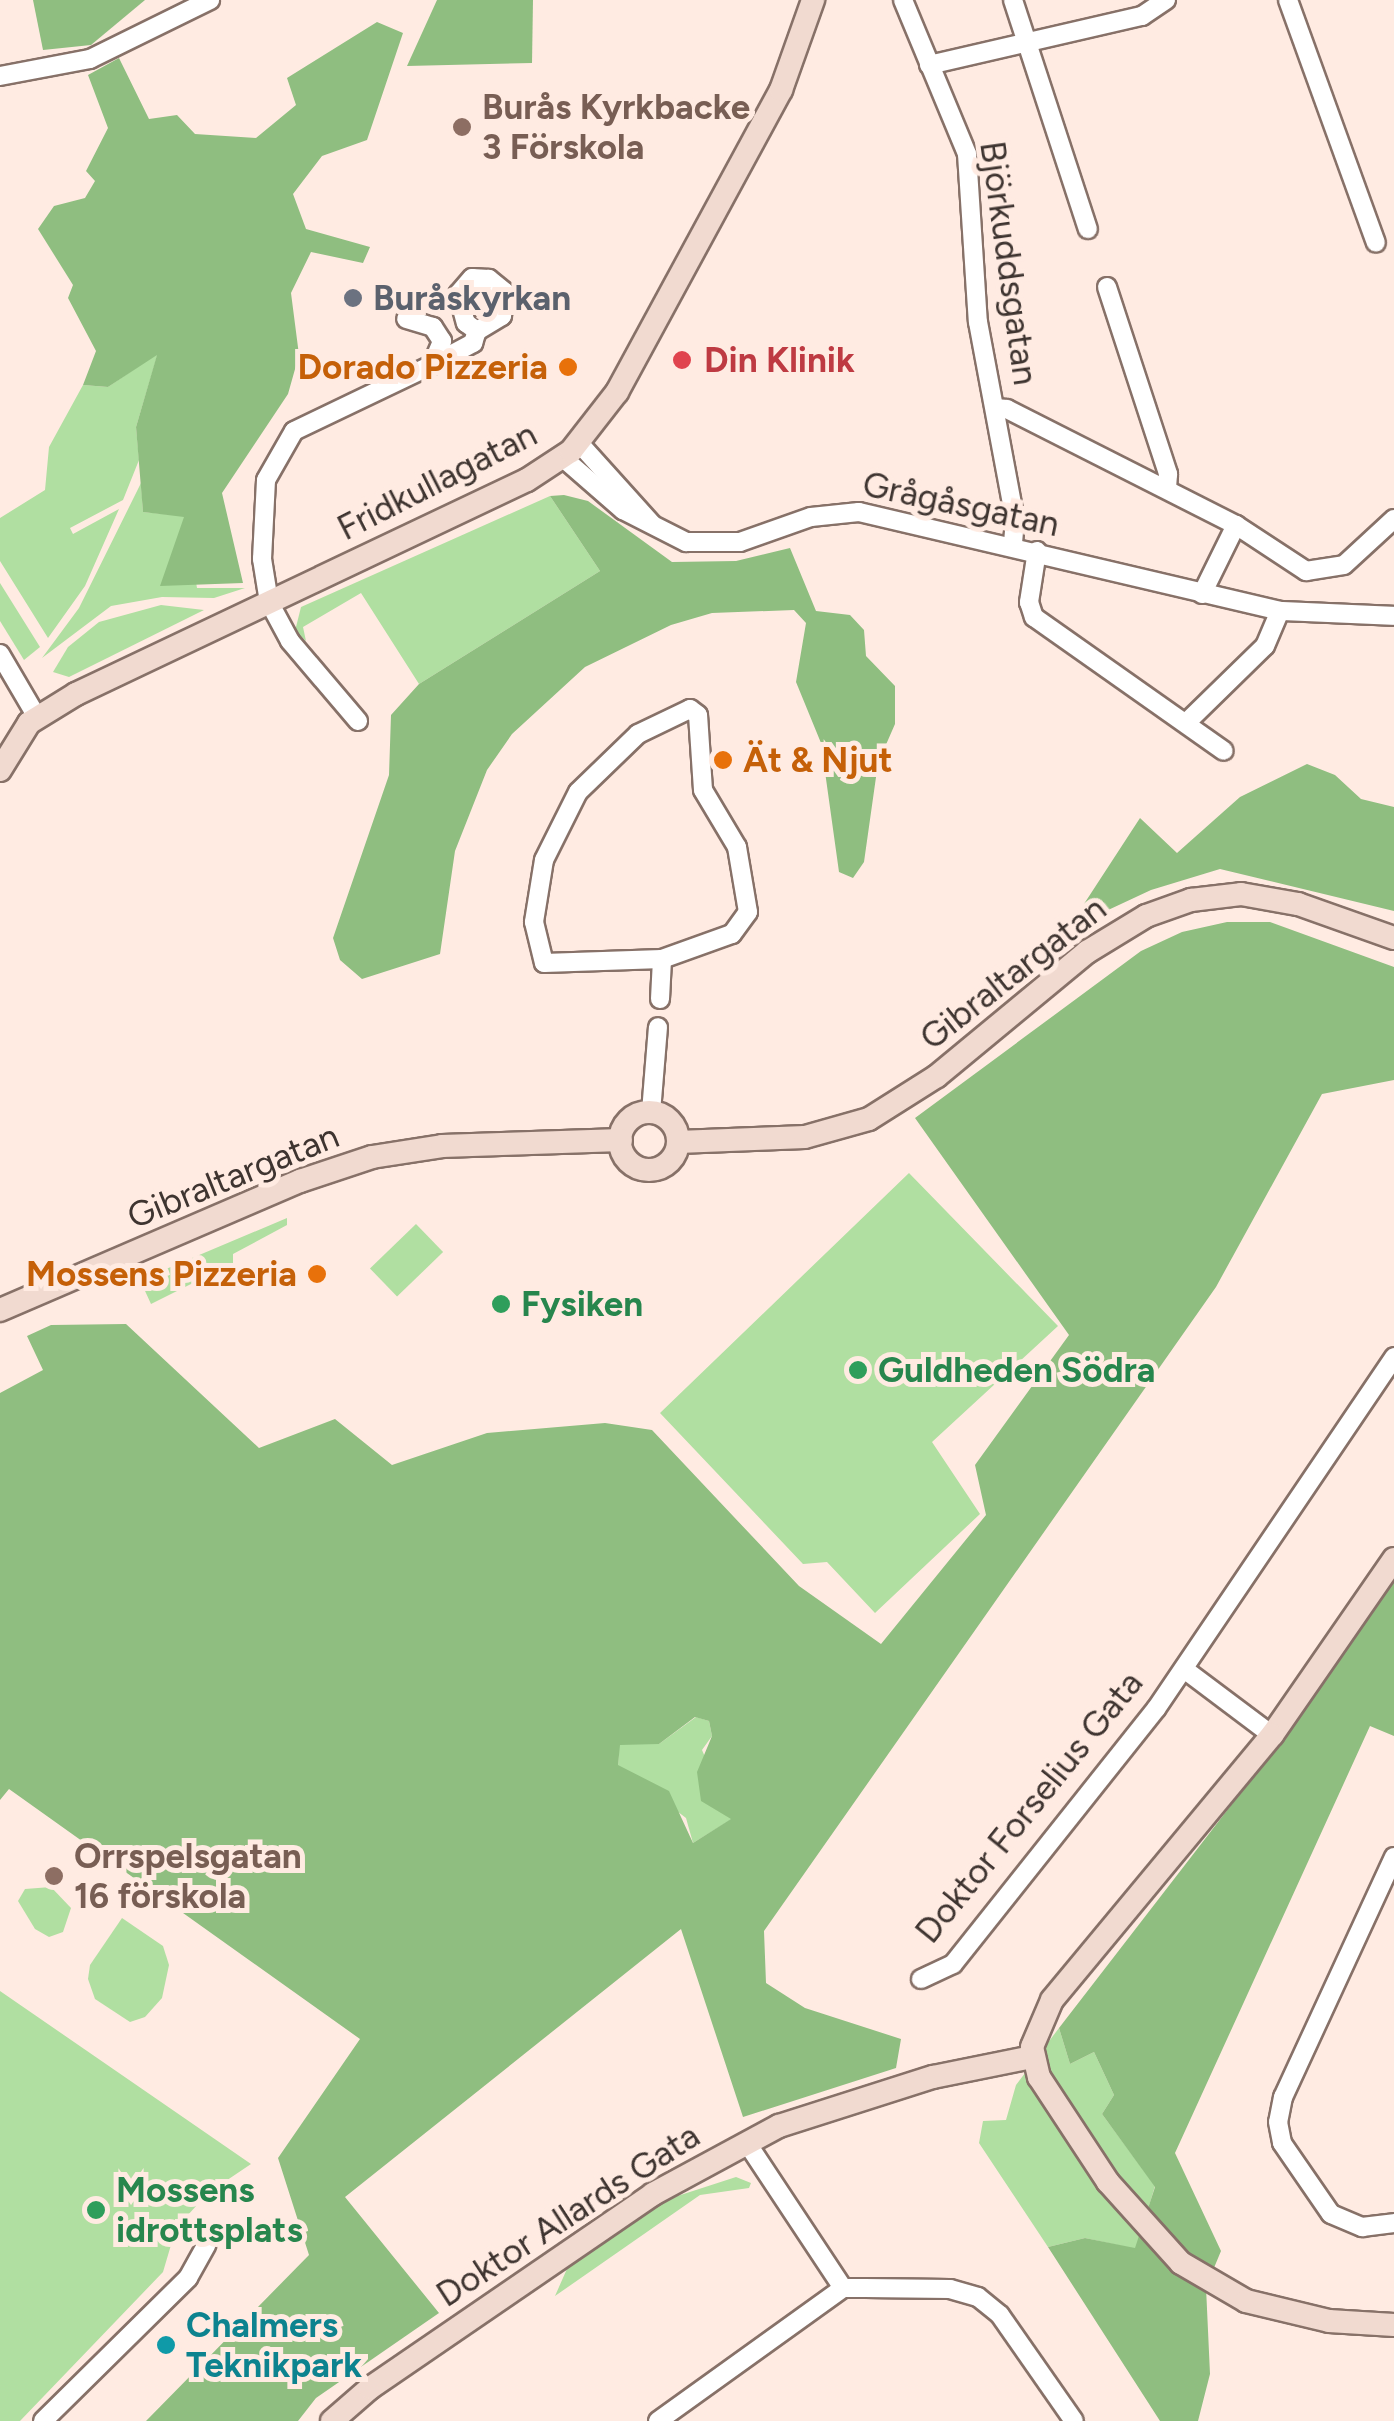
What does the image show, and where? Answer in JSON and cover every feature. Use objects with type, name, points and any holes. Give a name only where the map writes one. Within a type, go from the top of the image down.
[{"type":"street","points":[[0,76],[90,59],[210,0]]},
{"type":"street","name":"Fridkullagatan","points":[[0,770],[37,717],[571,450],[617,392],[781,90],[813,0]]},
{"type":"street","name":"Björkuddsgatan","points":[[903,0],[966,154],[978,322],[1015,520],[1013,544]]},
{"type":"street","points":[[1014,0],[1088,229]]},
{"type":"street","points":[[929,65],[1142,16],[1166,0]]},
{"type":"street","points":[[1288,0],[1376,243]]},
{"type":"street","points":[[1107,287],[1168,474],[1167,489]]},
{"type":"street","points":[[406,319],[433,327],[442,341],[432,365]]},
{"type":"street","points":[[358,721],[290,640],[269,602],[262,518],[278,450],[314,418],[432,365],[473,343],[477,332]]},
{"type":"street","points":[[996,408],[1236,525],[1289,564],[1319,572],[1344,565],[1394,519]]},
{"type":"street","name":"Grågåsgatan","points":[[571,450],[623,510],[686,542],[724,544],[811,517],[859,512],[1013,544],[1280,611],[1394,616]]},
{"type":"street","points":[[1202,594],[1236,525]]},
{"type":"street","points":[[1037,551],[1029,590],[1034,617],[1224,751]]},
{"type":"street","points":[[1186,723],[1266,646],[1280,611]]},
{"type":"street","points":[[0,654],[37,717]]},
{"type":"street","points":[[690,709],[698,715],[703,790],[737,846],[748,912],[732,934],[662,959],[544,964],[534,922],[544,860],[578,792],[638,734],[690,709]]},
{"type":"street","name":"Gibraltargatan","points":[[678,1142],[805,1137],[869,1119],[924,1086],[1088,952],[1146,916],[1191,900],[1241,894],[1298,904],[1394,938]]},
{"type":"street","points":[[660,999],[662,959]]},
{"type":"street","points":[[651,1112],[658,1027]]},
{"type":"street","points":[[651,1112],[672,1124],[678,1142],[668,1162],[647,1170],[628,1160],[621,1140],[630,1120],[651,1112]]},
{"type":"street","name":"Gibraltargatan","points":[[0,1310],[300,1181],[372,1158],[442,1146],[621,1140]]},
{"type":"street","name":"Doktor Forselius Gata","points":[[921,1979],[954,1964],[1184,1669],[1394,1356]]},
{"type":"street","points":[[1394,1559],[1272,1735],[1052,2000],[1036,2030],[1032,2057],[1108,2182],[1182,2263],[1246,2300],[1330,2321],[1394,2325]]},
{"type":"street","name":"Doktor Forselius Gata","points":[[1184,1669],[1272,1735]]},
{"type":"street","points":[[1394,1857],[1283,2097],[1278,2122],[1282,2143],[1331,2214],[1362,2227],[1394,2223]]},
{"type":"street","name":"Doktor Allards Gata","points":[[332,2421],[370,2388],[636,2205],[747,2144],[831,2106],[1032,2057]]},
{"type":"street","points":[[747,2144],[842,2288]]},
{"type":"street","points":[[43,2421],[188,2278],[206,2244]]},
{"type":"street","points":[[658,2421],[842,2288],[946,2289],[978,2297],[1000,2315],[1074,2421]]},
{"type":"green space","points":[[33,0],[145,0],[91,45],[43,50]]},
{"type":"green space","points":[[437,0],[533,0],[532,63],[407,66]]},
{"type":"green space","points":[[377,22],[403,33],[367,140],[322,156],[293,194],[306,229],[370,247],[363,263],[311,252],[291,293],[299,355],[288,394],[222,493],[243,583],[160,586],[184,517],[143,512],[136,427],[157,355],[108,387],[83,385],[96,351],[68,298],[73,285],[38,229],[54,206],[85,198],[95,181],[86,171],[108,128],[88,75],[119,58],[149,119],[177,115],[195,134],[256,138],[296,105],[287,78]]},
{"type":"green space","points":[[158,353],[136,427],[139,460],[123,500],[70,528],[73,534],[119,509],[85,586],[48,638],[0,561],[0,518],[45,490],[49,447],[83,385],[108,387]]},
{"type":"green space","points":[[141,483],[143,512],[185,516],[197,588],[245,588],[214,598],[162,597],[111,606],[42,658],[79,608]]},
{"type":"green space","points":[[550,496],[600,571],[419,684],[361,593],[303,627],[306,641],[295,631],[301,607]]},
{"type":"green space","points":[[550,496],[588,501],[672,562],[736,561],[790,548],[816,611],[850,615],[864,630],[866,656],[895,686],[895,724],[878,763],[864,862],[853,878],[839,872],[821,743],[796,682],[806,623],[794,610],[712,613],[671,625],[585,667],[512,734],[487,770],[455,851],[440,954],[362,979],[340,960],[333,938],[389,775],[391,715],[419,684],[600,571]]},
{"type":"green space","points":[[0,583],[40,647],[24,660],[0,621]]},
{"type":"green space","points":[[161,605],[204,610],[69,677],[53,672],[68,647],[99,622]]},
{"type":"green space","points":[[1307,764],[1335,775],[1361,799],[1394,807],[1394,911],[1220,869],[1151,890],[1091,918],[1082,907],[1140,818],[1177,853],[1240,797]]},
{"type":"green space","points":[[1227,922],[1270,922],[1394,967],[1394,1080],[1322,1094],[1216,1287],[764,1931],[766,1983],[805,2008],[901,2039],[896,2068],[743,2117],[681,1929],[345,2197],[439,2313],[316,2398],[298,2421],[146,2421],[309,2255],[278,2158],[360,2039],[9,1789],[0,1800],[0,1393],[43,1370],[27,1336],[51,1325],[126,1324],[259,1448],[335,1419],[392,1465],[487,1433],[605,1423],[652,1430],[799,1586],[881,1644],[986,1515],[975,1465],[1069,1335],[915,1118],[1141,951],[1182,932]],"holes":[[[695,1717],[709,1721],[712,1736],[697,1772],[701,1801],[731,1819],[693,1843],[669,1791],[618,1765],[620,1745],[659,1744]]]},
{"type":"green space","name":"Guldheden Södra","points":[[909,1173],[1058,1326],[932,1442],[980,1514],[875,1613],[827,1562],[803,1564],[660,1413]]},
{"type":"green space","points":[[287,1218],[287,1225],[233,1254],[233,1263],[151,1304],[140,1280]]},
{"type":"green space","points":[[416,1224],[443,1252],[397,1297],[370,1268]]},
{"type":"green space","points":[[1394,1573],[1394,1736],[1370,1726],[1175,2153],[1221,2251],[1206,2287],[1210,2374],[1198,2421],[1160,2421],[1048,2247],[1085,2238],[1135,2248],[1155,2187],[1102,2114],[1114,2095],[1094,2052],[1070,2064],[1059,2028],[1232,1804]]},
{"type":"green space","points":[[696,1717],[709,1721],[712,1736],[702,1750],[732,1819],[693,1843],[686,1818],[618,1766],[619,1744],[659,1744]]},
{"type":"green space","points":[[51,1887],[71,1908],[63,1932],[49,1937],[35,1929],[18,1901],[25,1889]]},
{"type":"green space","points":[[122,1918],[163,1946],[169,1965],[162,1998],[145,2017],[130,2022],[95,1999],[88,1979],[90,1965]]},
{"type":"green space","name":"Mossens idrottsplats","points":[[0,1991],[251,2164],[208,2193],[176,2228],[163,2272],[20,2421],[0,2421]]},
{"type":"green space","points":[[1059,2028],[1070,2064],[1094,2052],[1114,2095],[1102,2114],[1155,2186],[1136,2249],[1085,2238],[1048,2247],[979,2143],[983,2121],[1006,2120],[1016,2085]]},
{"type":"green space","points":[[736,2177],[751,2183],[749,2188],[700,2195],[555,2296],[570,2262],[659,2202]]},
{"type":"place","name":"Burås Kyrkbacke 3 Förskola","points":[[462,127]]},
{"type":"place","name":"Buråskyrkan","points":[[353,298]]},
{"type":"place","name":"Din Klinik","points":[[682,360]]},
{"type":"place","name":"Dorado Pizzeria","points":[[568,367]]},
{"type":"place","name":"Ät & Njut","points":[[723,760]]},
{"type":"place","name":"Mossens Pizzeria","points":[[317,1274]]},
{"type":"place","name":"Fysiken","points":[[501,1304]]},
{"type":"place","name":"Guldheden Södra","points":[[858,1370]]},
{"type":"place","name":"Orrspelsgatan 16 förskola","points":[[54,1876]]},
{"type":"place","name":"Mossens idrottsplats","points":[[96,2210]]},
{"type":"place","name":"Chalmers Teknikpark","points":[[166,2345]]}]
